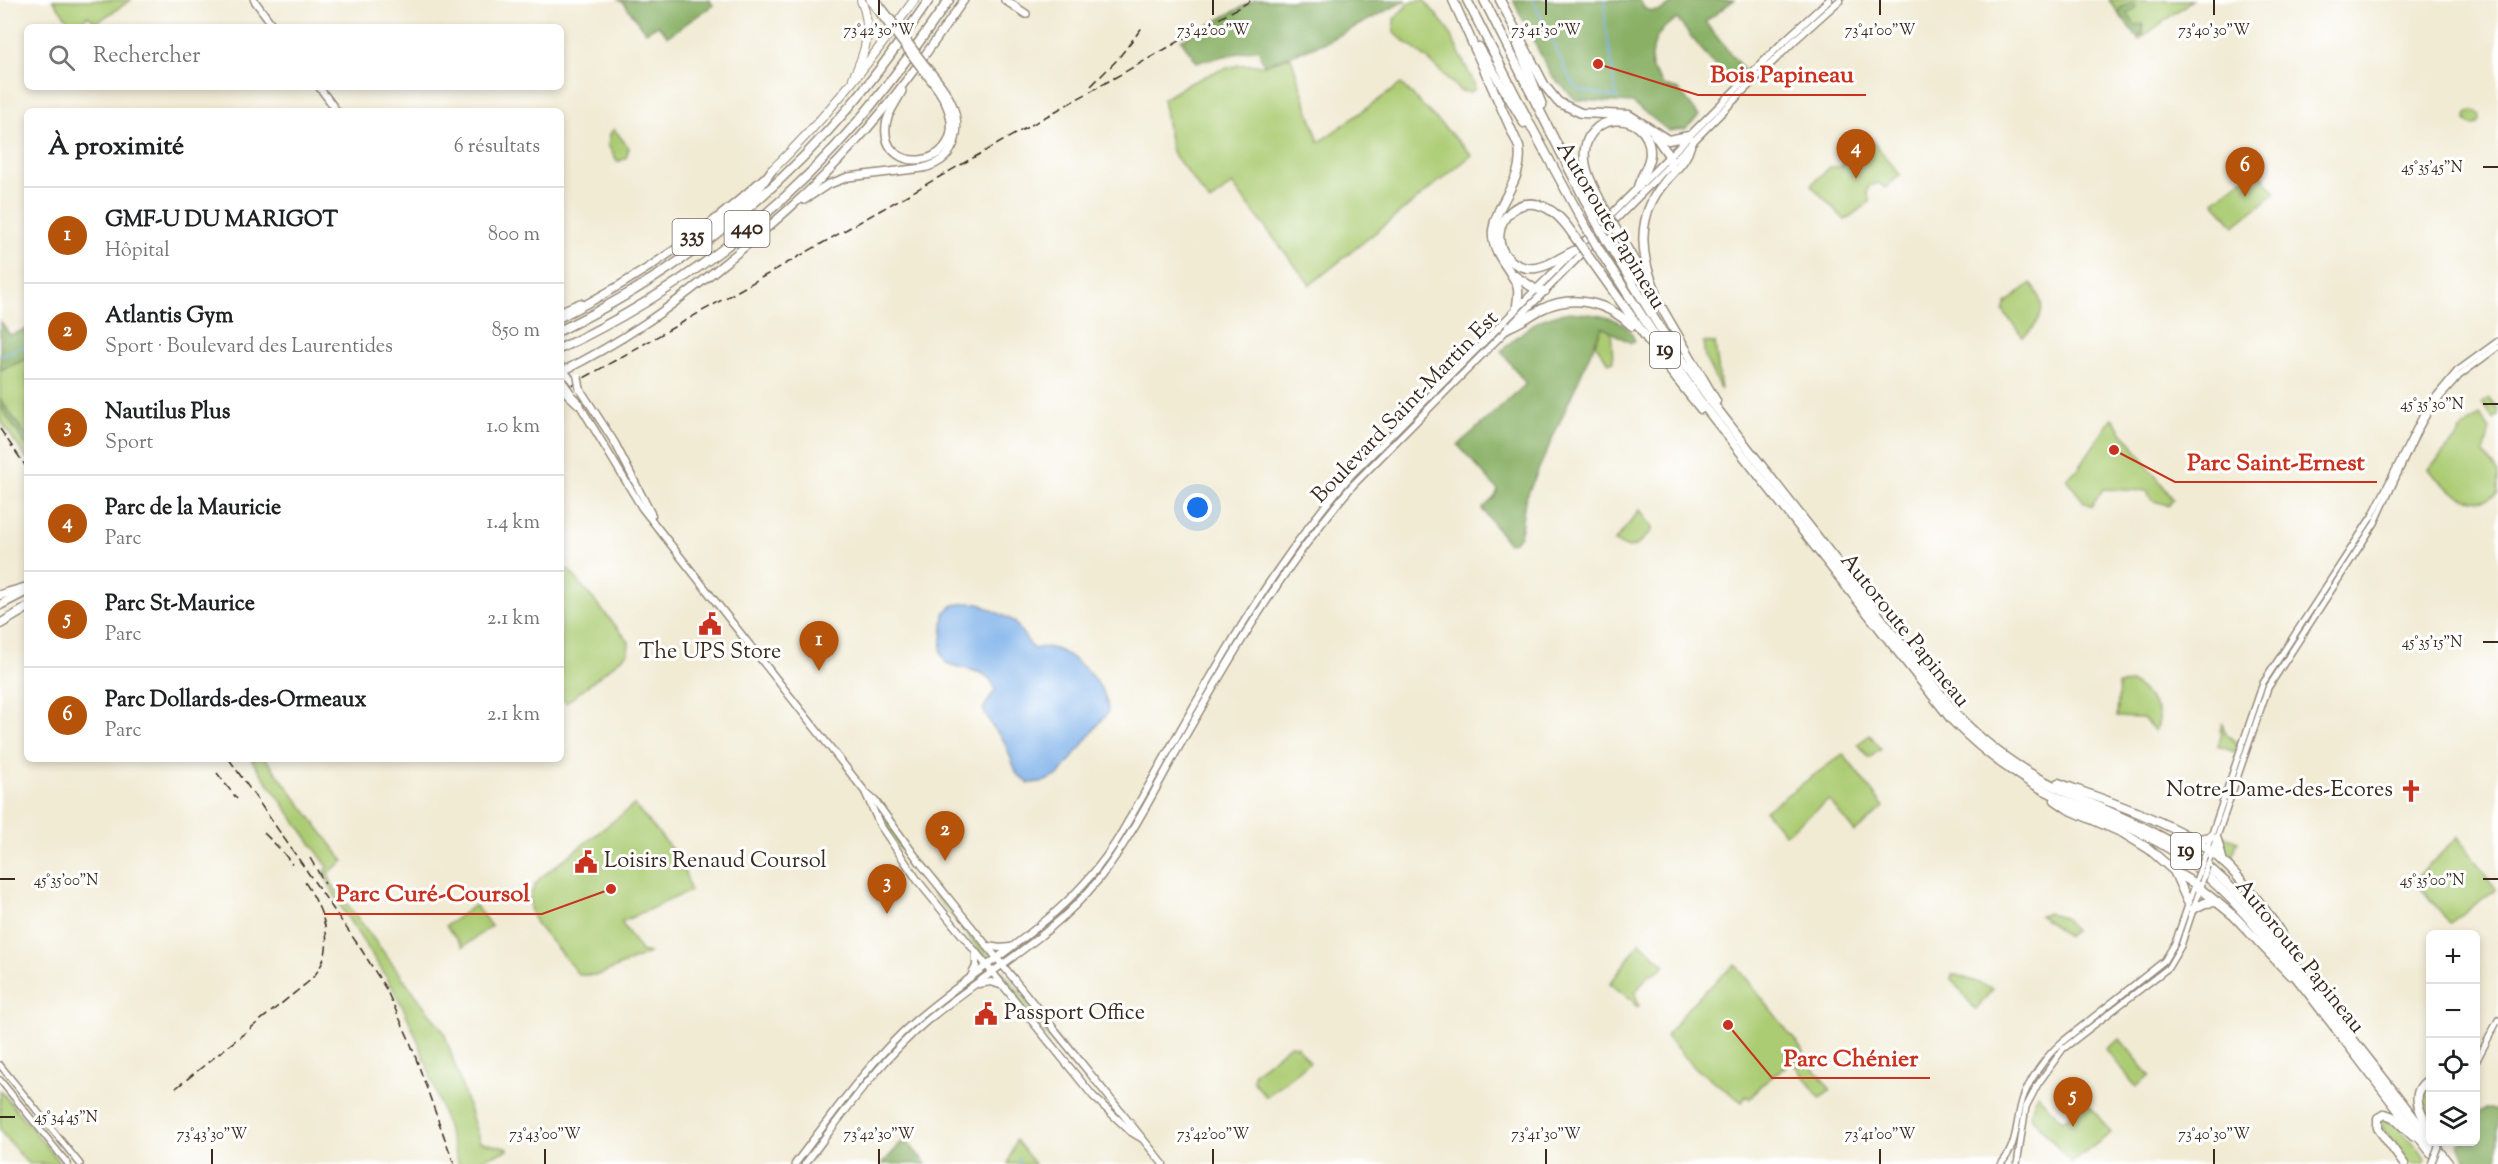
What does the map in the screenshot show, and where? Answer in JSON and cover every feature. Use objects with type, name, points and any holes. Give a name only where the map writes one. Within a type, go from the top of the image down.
[{"type":"highway","points":[[845,93],[860,63],[866,44],[867,24],[861,0]]},
{"type":"highway","name":"335","points":[[772,170],[810,133],[845,93],[914,0]]},
{"type":"highway","name":"440","points":[[564,328],[623,298],[659,275],[733,221],[811,149],[866,86],[929,0]]},
{"type":"highway","name":"440","points":[[564,346],[624,315],[672,285],[724,248],[773,207],[854,125],[891,81],[949,0]]},
{"type":"highway","name":"Autoroute Papineau","points":[[1467,0],[1579,216],[1659,341],[1735,446],[1944,712],[1987,753],[2024,774],[2147,828],[2206,865],[2252,910],[2305,983],[2426,1133]]},
{"type":"highway","name":"Autoroute Papineau","points":[[1484,0],[1592,214],[1667,339],[1730,428],[1947,704],[1983,740],[2024,774]]},
{"type":"highway","points":[[1498,0],[1536,86],[1556,142]]},
{"type":"highway","points":[[1498,0],[1545,86],[1556,100],[1569,109],[1581,113],[1627,114],[1670,140],[1689,136]]},
{"type":"highway","points":[[1454,4],[1579,216]]},
{"type":"highway","points":[[1454,4],[1519,147],[1518,173],[1493,232],[1496,249],[1518,288],[1517,308]]},
{"type":"highway","points":[[1638,187],[1649,159],[1649,145],[1645,136],[1636,126],[1627,122],[1616,120],[1604,123],[1589,137],[1585,154],[1589,175],[1618,233],[1730,428]]},
{"type":"highway","points":[[1648,127],[1669,156],[1671,166]]},
{"type":"highway","points":[[1667,320],[1645,264],[1643,232],[1652,200],[1687,157],[1690,146]]},
{"type":"highway","points":[[659,275],[754,194],[772,170]]},
{"type":"highway","points":[[1574,251],[1544,266],[1524,267],[1506,256],[1499,237],[1501,225],[1507,215],[1517,207],[1529,203],[1539,204],[1552,210],[1572,233],[1648,341],[1693,400],[1735,446]]},
{"type":"highway","points":[[1512,274],[1540,290]]},
{"type":"highway","points":[[1509,327],[1554,304],[1583,302],[1599,305],[1615,312],[1648,341]]},
{"type":"highway","points":[[564,390],[579,404]]},
{"type":"highway","points":[[0,595],[24,590]]},
{"type":"highway","points":[[0,605],[24,591]]},
{"type":"highway","points":[[0,619],[24,608]]},
{"type":"highway","points":[[0,624],[24,609]]},
{"type":"highway","points":[[2024,774],[2151,820],[2193,840],[2208,854],[2223,862],[2285,939],[2305,983]]},
{"type":"highway","points":[[2024,774],[2068,808],[2132,838],[2175,873],[2199,883],[2238,919],[2280,967],[2305,983]]},
{"type":"highway","points":[[2193,840],[2214,838],[2223,862]]},
{"type":"highway","points":[[2175,873],[2191,906],[2217,902]]},
{"type":"highway","points":[[2426,1082],[2422,1086],[2417,1099],[2418,1109],[2426,1124]]},
{"type":"highway","points":[[2404,1164],[2378,1128],[2376,1122],[2381,1115],[2390,1114],[2426,1138]]},
{"type":"highway","name":"Autoroute Papineau","points":[[2436,1146],[2445,1162]]},
{"type":"main road","points":[[254,0],[272,24]]},
{"type":"main road","points":[[791,208],[827,185],[844,178],[923,168],[938,163],[947,155],[956,138],[956,118],[947,94],[870,0]]},
{"type":"main road","points":[[876,0],[890,23]]},
{"type":"main road","name":"335","points":[[583,361],[617,344],[658,316],[791,208],[853,145],[908,78],[964,0]]},
{"type":"main road","points":[[953,15],[970,0]]},
{"type":"main road","points":[[1005,0],[1026,14]]},
{"type":"main road","name":"Boulevard Saint-Martin Est","points":[[805,1164],[894,1052],[929,1019],[1064,916],[1088,893],[1110,865],[1270,593],[1312,533],[1358,479],[1509,327],[1574,251],[1782,42],[1829,0]]},
{"type":"main road","name":"Boulevard Saint-Martin Est","points":[[795,1164],[884,1051],[918,1019],[1070,900],[1106,858],[1260,593],[1303,531],[1351,475],[1517,308],[1540,290],[1671,166],[1794,41],[1840,0]]},
{"type":"main road","points":[[908,78],[887,120],[887,136],[894,150],[901,156],[910,160],[925,160],[935,156],[943,149],[948,140],[951,125],[945,101],[924,67]]},
{"type":"main road","points":[[321,90],[335,108]]},
{"type":"main road","name":"335","points":[[564,316],[694,236],[772,170]]},
{"type":"main road","points":[[564,310],[604,293]]},
{"type":"main road","points":[[564,368],[583,361]]},
{"type":"main road","points":[[580,389],[578,374],[583,361]]},
{"type":"main road","points":[[564,371],[580,389],[618,448],[659,529]]},
{"type":"main road","points":[[564,383],[636,499],[659,529],[866,793],[876,802],[911,851],[1163,1164]]},
{"type":"main road","points":[[866,793],[874,815],[903,860],[976,953],[1093,1096],[1131,1132],[1141,1138]]},
{"type":"main road","points":[[988,946],[1000,948],[1013,946]]},
{"type":"main road","points":[[969,979],[976,966],[976,953]]},
{"type":"main road","points":[[973,986],[991,982],[1003,986]]},
{"type":"street","points":[[2214,838],[2263,683],[2372,516],[2427,407],[2457,371],[2498,341]]},
{"type":"street","points":[[2017,1164],[2028,1101],[2047,1069],[2068,1045],[2165,970],[2179,949],[2208,854],[2268,688],[2374,524],[2430,409],[2459,376],[2498,347]]},
{"type":"street","points":[[2001,1164],[2014,1144],[2025,1094],[2049,1056],[2062,1042],[2163,963],[2175,943],[2191,906]]},
{"type":"street","points":[[2480,1053],[2498,1020]]},
{"type":"street","points":[[0,1065],[80,1164]]},
{"type":"street","points":[[0,1080],[68,1164]]},
{"type":"street","points":[[2431,1164],[2434,1146]]},
{"type":"green space","points":[[53,0],[131,0],[96,23],[88,16],[77,24],[71,24]]},
{"type":"green space","points":[[619,0],[709,0],[713,5],[668,36],[658,25],[646,32],[624,3]]},
{"type":"green space","points":[[1255,0],[1407,0],[1326,42],[1264,65],[1258,49],[1197,62],[1181,40]]},
{"type":"green space","points":[[1424,0],[1447,28],[1474,83],[1475,89],[1470,92],[1460,91],[1431,62],[1394,33],[1394,19],[1410,2]]},
{"type":"green space","points":[[1513,0],[1640,0],[1644,8],[1657,11],[1664,9],[1675,0],[1734,0],[1705,22],[1745,72],[1730,85],[1677,19],[1664,28],[1656,38],[1651,56],[1652,69],[1664,86],[1679,90],[1699,116],[1685,129],[1669,131],[1633,103],[1576,100],[1551,75]]},
{"type":"green space","points":[[2109,0],[2192,0],[2139,40]]},
{"type":"green space","points":[[2133,4],[2136,6],[2135,9],[2127,13],[2135,25],[2143,24],[2142,36],[2137,37],[2119,14],[2121,7]]},
{"type":"green space","points":[[1291,57],[1319,142],[1401,84],[1472,155],[1310,285],[1232,184],[1210,202],[1172,152],[1163,99],[1188,84],[1217,71],[1239,65],[1264,65]]},
{"type":"green space","points":[[2470,111],[2476,111],[2480,118],[2476,125],[2470,125],[2466,121],[2466,115]]},
{"type":"green space","points":[[614,129],[629,148],[626,158],[618,162],[608,145],[610,134]]},
{"type":"green space","points":[[1869,137],[1900,175],[1885,188],[1879,183],[1869,186],[1867,192],[1870,202],[1845,220],[1811,185],[1830,167],[1840,167],[1844,163],[1843,157]]},
{"type":"green space","points":[[2256,168],[2276,193],[2234,226],[2214,201]]},
{"type":"green space","points":[[2031,283],[2040,299],[2041,312],[2036,325],[2023,337],[2003,311],[2006,303]]},
{"type":"green space","points":[[1570,312],[1599,315],[1617,321],[1631,333],[1635,342],[1631,343],[1602,327],[1525,500],[1520,536],[1515,542],[1508,543],[1482,509],[1494,498],[1498,490],[1458,445],[1526,384],[1501,351],[1539,321]]},
{"type":"green space","points":[[0,321],[10,335],[24,330],[24,360],[0,370]]},
{"type":"green space","points":[[1602,327],[1611,330],[1613,361],[1609,363],[1595,344]]},
{"type":"green space","points":[[1703,342],[1715,343],[1721,390],[1705,358]]},
{"type":"green space","points":[[24,360],[24,433],[0,399],[0,370]]},
{"type":"green space","points":[[2489,398],[2498,409],[2498,416],[2494,419],[2482,403]]},
{"type":"green space","points":[[0,399],[24,433],[24,442],[0,406]]},
{"type":"green space","points":[[0,406],[24,442],[24,455],[0,420]]},
{"type":"green space","points":[[2480,415],[2490,429],[2484,454],[2498,473],[2498,494],[2479,500],[2469,499],[2450,490],[2429,469],[2460,434],[2459,432]]},
{"type":"green space","points":[[2112,418],[2173,499],[2169,506],[2153,500],[2148,491],[2103,489],[2092,506],[2084,502],[2067,480],[2067,477],[2078,469]]},
{"type":"green space","points":[[1387,442],[1315,526],[1268,590],[1267,588],[1324,513]]},
{"type":"green space","points":[[1640,510],[1652,527],[1652,531],[1636,546],[1629,548],[1614,542]]},
{"type":"green space","points":[[568,569],[629,642],[628,653],[566,703],[564,701],[564,572]]},
{"type":"green space","points":[[2131,683],[2144,693],[2156,708],[2159,717],[2155,731],[2143,718],[2117,717],[2119,684]]},
{"type":"green space","points":[[2222,724],[2226,733],[2238,745],[2235,752],[2218,746]]},
{"type":"green space","points":[[1870,735],[1881,749],[1869,758],[1858,744]]},
{"type":"green space","points":[[1843,754],[1884,807],[1855,832],[1829,800],[1785,834],[1765,811]]},
{"type":"green space","points":[[253,762],[268,762],[344,861],[328,873],[332,884],[444,1032],[480,1142],[508,1148],[508,1150],[469,1164],[459,1164],[416,1036],[397,996],[331,889],[324,873],[328,867]]},
{"type":"green space","points":[[875,804],[897,835],[903,850],[884,827],[873,805]]},
{"type":"green space","points":[[634,805],[676,856],[690,891],[621,922],[641,951],[649,953],[599,975],[579,975],[536,923],[531,911],[531,894],[540,878]]},
{"type":"green space","points":[[2223,836],[2238,841],[2230,862],[2223,847]]},
{"type":"green space","points":[[2458,837],[2496,889],[2450,923],[2414,880]]},
{"type":"green space","points":[[911,858],[991,956],[987,959],[916,873],[909,859]]},
{"type":"green space","points":[[475,905],[491,926],[463,947],[446,926]]},
{"type":"green space","points":[[2048,913],[2064,917],[2074,931],[2067,936],[2040,916]]},
{"type":"green space","points":[[1640,942],[1665,965],[1655,973],[1649,974],[1635,993],[1639,1006],[1636,1006],[1631,999],[1610,984]]},
{"type":"green space","points":[[1735,964],[1804,1052],[1759,1087],[1750,1099],[1746,1096],[1742,1102],[1694,1067],[1666,1036],[1691,1004]]},
{"type":"green space","points":[[1002,971],[1082,1068],[1086,1080],[1069,1063],[997,974]]},
{"type":"green space","points":[[1952,974],[1993,988],[1976,1010],[1951,979]]},
{"type":"green space","points":[[2120,1039],[2150,1076],[2136,1087],[2106,1049]]},
{"type":"green space","points":[[1290,1045],[1297,1046],[1310,1062],[1266,1097],[1253,1081],[1254,1073]]},
{"type":"green space","points":[[1803,1055],[1831,1090],[1820,1098],[1793,1063]]},
{"type":"green space","points":[[2426,1087],[2426,1115],[2421,1101]]},
{"type":"green space","points":[[0,1090],[61,1164],[28,1164],[0,1131]]},
{"type":"green space","points":[[2037,1094],[2062,1121],[2087,1102],[2111,1133],[2071,1163],[2030,1115]]},
{"type":"green space","points":[[2498,1109],[2498,1161],[2495,1164],[2469,1164],[2459,1146],[2480,1146],[2480,1111]]},
{"type":"green space","points":[[2381,1119],[2394,1122],[2426,1159],[2424,1164],[2409,1164],[2383,1129]]},
{"type":"green space","points":[[905,1139],[926,1164],[882,1164]]},
{"type":"green space","points":[[1016,1140],[1035,1164],[1008,1164]]},
{"type":"water","points":[[980,604],[1014,621],[1033,649],[1050,647],[1071,657],[1089,673],[1103,692],[1108,712],[1059,775],[1041,783],[1029,783],[1017,774],[1004,741],[992,726],[983,709],[995,690],[992,683],[976,671],[946,663],[941,652],[944,613],[953,605]]},
{"type":"waterway","points":[[1533,0],[1570,79],[1579,90],[1617,98],[1605,21],[1605,0]]},
{"type":"waterway","points":[[0,355],[24,347]]},
{"type":"waterway","points":[[1019,1157],[1019,1164]]},
{"type":"railway","points":[[564,389],[1252,0]]},
{"type":"railway","points":[[1091,86],[1117,60],[1144,25]]},
{"type":"railway","points":[[0,429],[24,464]]},
{"type":"railway","points":[[231,762],[361,949],[386,989],[409,1039],[454,1164]]},
{"type":"railway","points":[[217,773],[237,799]]},
{"type":"railway","points":[[264,833],[292,864]]},
{"type":"railway","points":[[310,858],[325,884]]},
{"type":"railway","points":[[176,1088],[307,983],[317,972],[324,959],[326,933],[318,906],[304,881]]},
{"type":"place","name":"Bois Papineau","points":[[1598,64]]},
{"type":"place","name":"Parc de la Mauricie","points":[[1856,179]]},
{"type":"place","name":"Parc Dollards-des-Ormeaux","points":[[2245,197]]},
{"type":"place","name":"Parc Saint-Ernest","points":[[2114,450]]},
{"type":"place","name":"The UPS Store","points":[[710,624]]},
{"type":"place","name":"GMF-U DU MARIGOT","points":[[819,671]]},
{"type":"place","name":"Notre-Dame-des-Ecores","points":[[2411,791]]},
{"type":"place","name":"Atlantis Gym","points":[[945,861]]},
{"type":"place","name":"Loisirs Renaud Coursol","points":[[586,862]]},
{"type":"place","name":"Parc Curé-Coursol","points":[[611,889]]},
{"type":"place","name":"Nautilus Plus","points":[[887,914]]},
{"type":"place","name":"Passport Office","points":[[986,1014]]},
{"type":"place","name":"Parc Chénier","points":[[1728,1025]]},
{"type":"place","name":"Parc St-Maurice","points":[[2073,1127]]}]
